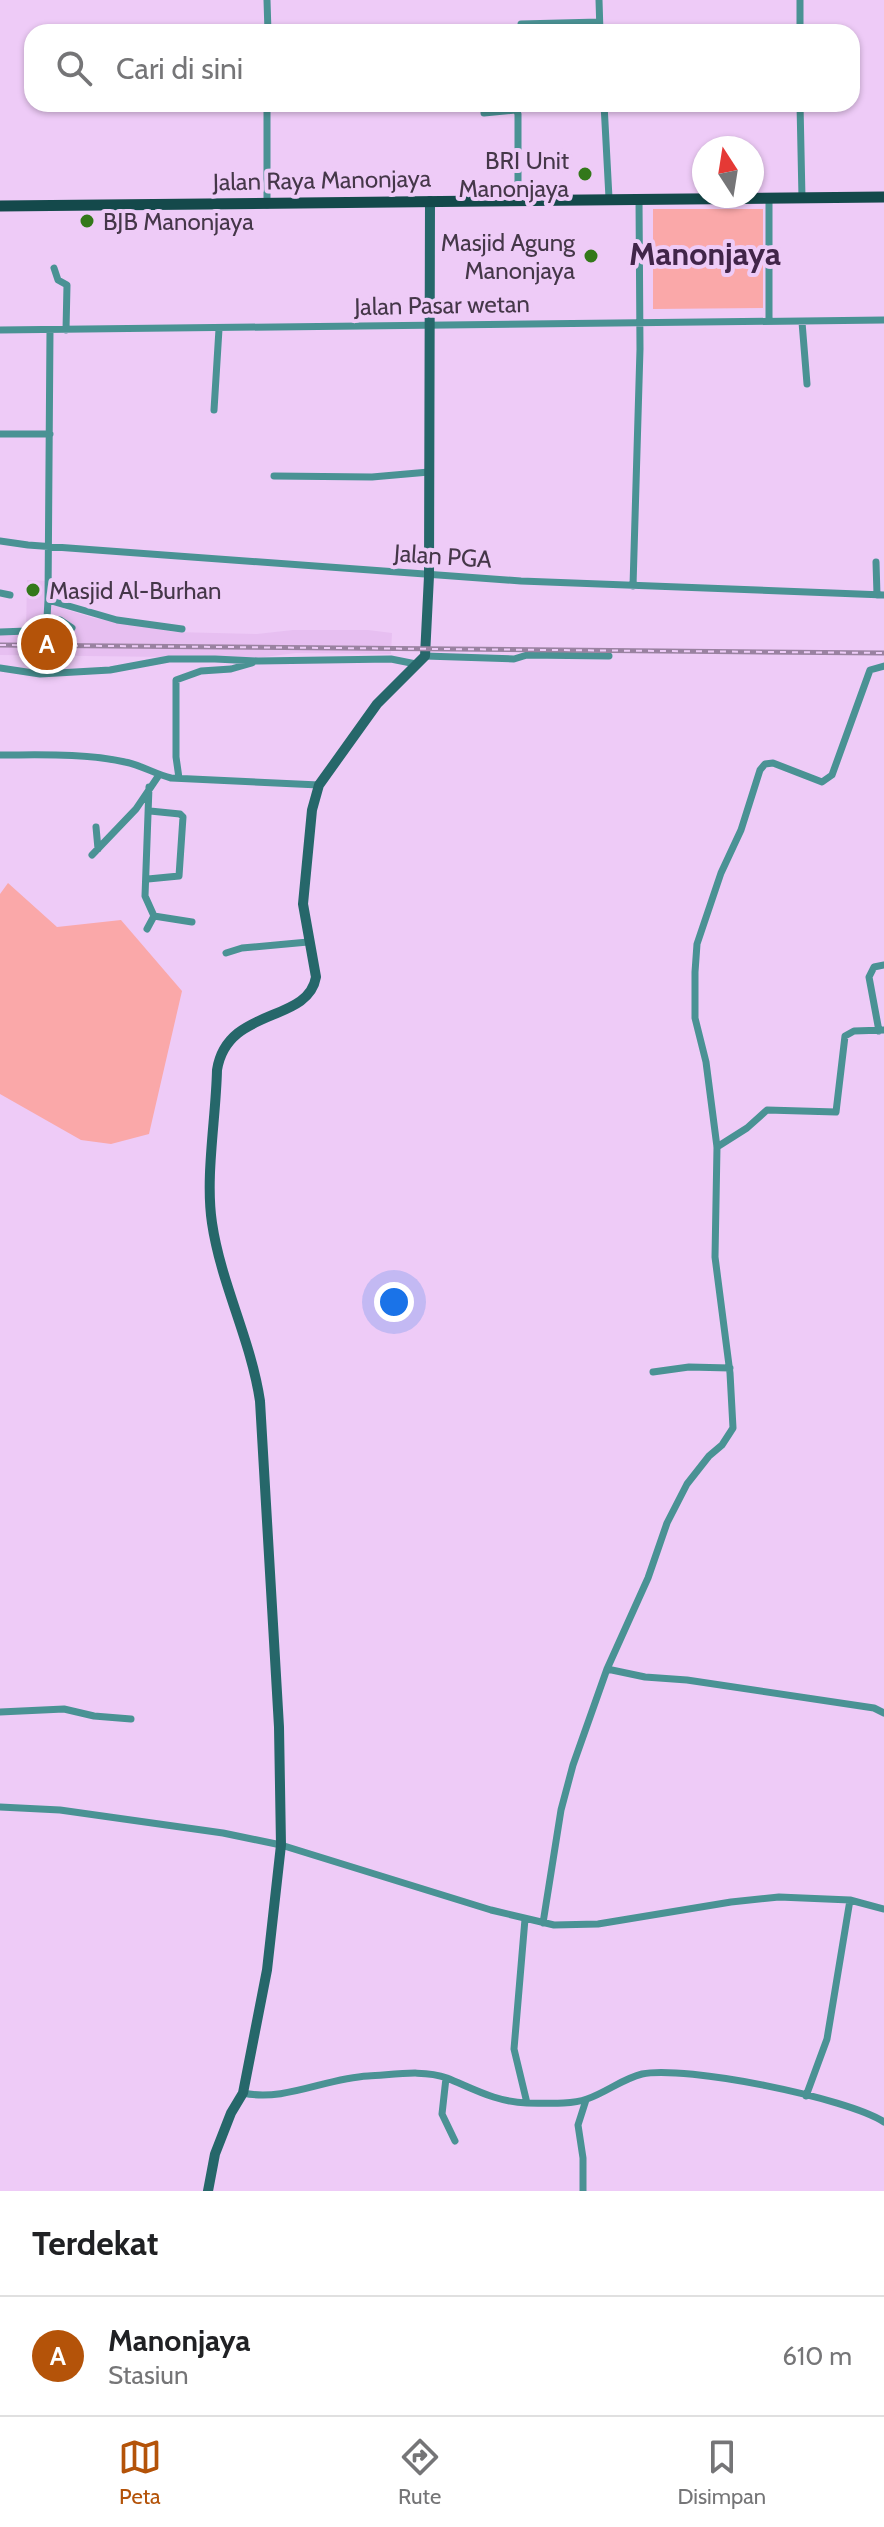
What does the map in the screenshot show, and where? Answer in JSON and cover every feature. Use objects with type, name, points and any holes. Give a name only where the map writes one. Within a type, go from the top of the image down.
[{"type":"main road","name":"Jalan Raya Manonjaya","points":[[0,206],[884,197]]},
{"type":"main road","points":[[208,2191],[215,2154],[231,2113],[243,2093],[267,1970],[281,1845],[279,1727],[260,1401],[254,1365],[216,1248],[211,1220],[219,1054],[237,1034],[299,1002],[314,987],[316,977],[303,911],[312,810],[319,785],[377,704],[420,660],[429,576],[430,201]]},
{"type":"street","points":[[267,0],[268,24]]},
{"type":"street","points":[[521,24],[599,22],[599,0]]},
{"type":"street","points":[[800,0],[800,24]]},
{"type":"street","points":[[267,112],[267,205]]},
{"type":"street","points":[[484,113],[495,112]]},
{"type":"street","points":[[517,112],[518,199]]},
{"type":"street","points":[[604,112],[609,198]]},
{"type":"street","points":[[800,112],[802,198]]},
{"type":"street","points":[[633,586],[639,198]]},
{"type":"street","points":[[769,199],[769,320]]},
{"type":"street","points":[[54,268],[56,278],[67,285],[66,330]]},
{"type":"street","name":"Jalan Pasar wetan","points":[[0,330],[884,320]]},
{"type":"street","points":[[802,322],[807,384]]},
{"type":"street","points":[[214,410],[219,329]]},
{"type":"street","points":[[47,618],[50,330]]},
{"type":"street","points":[[0,434],[50,434]]},
{"type":"street","points":[[274,476],[372,477],[429,472]]},
{"type":"street","name":"Jalan PGA","points":[[0,541],[429,576],[881,595]]},
{"type":"street","points":[[876,562],[881,595]]},
{"type":"street","points":[[0,593],[10,595]]},
{"type":"street","points":[[48,600],[117,620],[182,629]]},
{"type":"street","points":[[0,632],[27,631],[42,618],[60,620],[72,628]]},
{"type":"street","points":[[0,668],[40,674],[110,670],[169,659],[420,660],[514,659],[527,655],[609,656]]},
{"type":"street","points":[[179,778],[176,680],[201,671],[231,669],[258,661]]},
{"type":"street","points":[[543,1923],[561,1810],[573,1765],[607,1669],[648,1578],[667,1523],[687,1484],[733,1428],[730,1368],[715,1257],[717,1147],[706,1062],[695,1018],[697,944],[721,873],[741,830],[760,770],[765,764],[773,763],[822,782],[828,779],[870,670],[884,666]]},
{"type":"street","points":[[0,755],[99,758],[143,766],[159,775],[179,778],[319,785]]},
{"type":"street","points":[[96,827],[95,852],[136,809],[159,775]]},
{"type":"street","points":[[149,787],[145,896],[154,916]]},
{"type":"street","points":[[148,879],[179,876],[183,817],[180,814],[150,811]]},
{"type":"street","points":[[154,916],[192,922]]},
{"type":"street","points":[[147,929],[154,916]]},
{"type":"street","points":[[226,953],[252,947],[308,942]]},
{"type":"street","points":[[717,1147],[747,1128],[767,1110],[836,1112],[845,1036],[854,1031],[881,1030],[869,977],[874,967],[884,965]]},
{"type":"street","points":[[653,1372],[689,1367],[730,1368]]},
{"type":"street","points":[[607,1669],[645,1677],[687,1680],[874,1708],[884,1713]]},
{"type":"street","points":[[0,1712],[64,1709],[94,1716],[131,1719]]},
{"type":"street","points":[[0,1807],[60,1810],[223,1833],[281,1845],[543,1923],[569,1926],[598,1924],[779,1897],[848,1908],[884,1909]]},
{"type":"street","points":[[806,2096],[827,2041],[848,1908]]},
{"type":"street","points":[[525,1919],[514,2049],[527,2103]]},
{"type":"street","points":[[243,2093],[261,2097],[358,2077],[428,2074],[446,2078],[489,2097],[527,2103],[586,2100],[623,2080],[661,2072],[685,2072],[806,2096],[872,2114],[884,2122]]},
{"type":"street","points":[[446,2078],[442,2114],[455,2141]]},
{"type":"street","points":[[583,2191],[578,2122],[586,2100]]},
{"type":"shaded area","points":[[653,209],[763,209],[763,308],[653,309]]},
{"type":"shaded area","points":[[27,580],[50,581],[51,590],[64,590],[64,609],[94,618],[174,632],[257,634],[293,630],[368,630],[392,633],[391,654],[296,653],[256,658],[0,655],[0,634],[26,633]]},
{"type":"shaded area","points":[[8,883],[57,927],[121,920],[182,991],[149,1134],[111,1144],[81,1140],[0,1094],[0,894]]},
{"type":"railway","points":[[0,645],[884,653]]},
{"type":"place","name":"BRI Unit Manonjaya","points":[[585,174]]},
{"type":"place","name":"BJB Manonjaya","points":[[87,221]]},
{"type":"place","name":"Masjid Agung Manonjaya","points":[[591,256]]},
{"type":"place","name":"Masjid Al-Burhan","points":[[33,590]]},
{"type":"place","name":"Manonjaya","points":[[47,644]]},
{"type":"district","name":"Manonjaya","points":[[705,253]]}]
